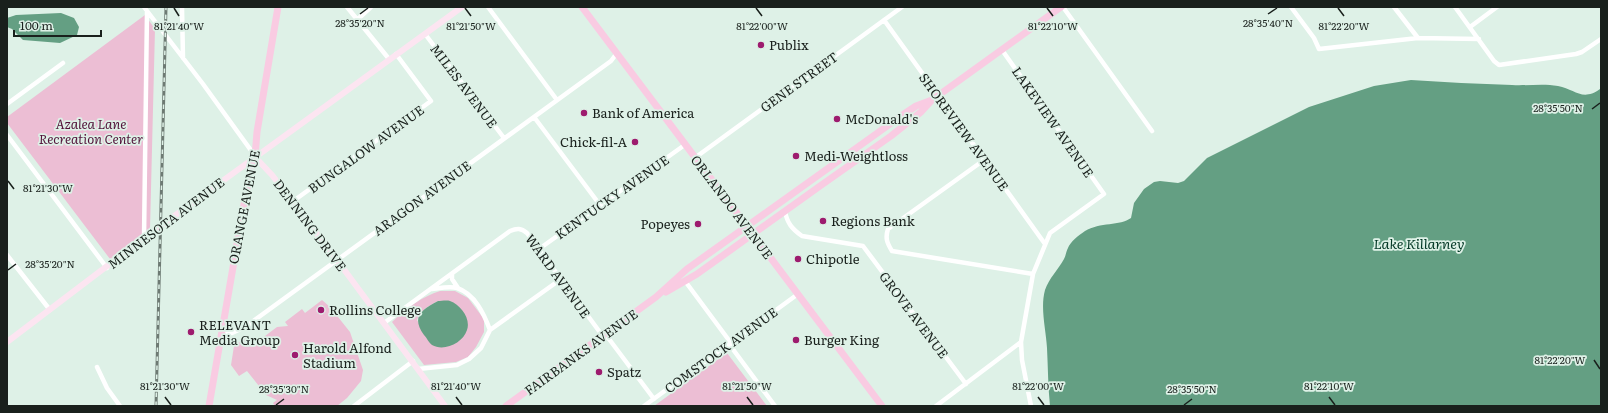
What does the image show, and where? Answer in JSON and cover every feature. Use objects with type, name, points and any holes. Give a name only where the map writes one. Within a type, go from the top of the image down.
[{"type":"main road","name":"ORANGE AVENUE","points":[[208,406],[249,178],[255,157],[257,132],[278,7]]},
{"type":"main road","name":"ORLANDO AVENUE","points":[[582,7],[882,406]]},
{"type":"main road","name":"FAIRBANKS AVENUE","points":[[506,406],[656,298],[697,274],[891,136],[921,112],[935,98],[1062,7]]},
{"type":"main road","name":"FAIRBANKS AVENUE","points":[[656,298],[687,269],[916,106],[935,98]]},
{"type":"street","points":[[182,7],[183,58]]},
{"type":"street","points":[[347,7],[389,59]]},
{"type":"street","points":[[358,20],[371,7]]},
{"type":"street","name":"MINNESOTA AVENUE","points":[[7,342],[107,268],[144,238],[462,7]]},
{"type":"street","points":[[488,7],[557,100]]},
{"type":"street","name":"GENE STREET","points":[[696,157],[902,7]]},
{"type":"street","points":[[1062,7],[1152,131]]},
{"type":"street","points":[[1291,7],[1314,38],[1319,49],[1418,38],[1479,39]]},
{"type":"street","points":[[1394,7],[1418,38]]},
{"type":"street","points":[[1455,7],[1494,61],[1499,65],[1576,54],[1582,52],[1601,39]]},
{"type":"street","points":[[1470,27],[1497,7]]},
{"type":"street","points":[[144,238],[145,9]]},
{"type":"street","name":"DENNING DRIVE","points":[[145,9],[183,58],[255,157],[263,164],[337,260],[445,406]]},
{"type":"street","name":"SHOREVIEW AVENUE","points":[[884,20],[935,98],[984,160],[1045,244]]},
{"type":"street","name":"MILES AVENUE","points":[[425,34],[504,138]]},
{"type":"street","name":"LAKEVIEW AVENUE","points":[[1002,50],[1104,194],[1050,233],[1045,244]]},
{"type":"street","name":"ARAGON AVENUE","points":[[222,332],[232,333],[241,330],[504,138],[611,62],[618,53]]},
{"type":"street","name":"BUNGALOW AVENUE","points":[[292,202],[431,101],[396,54]]},
{"type":"street","points":[[7,104],[63,63]]},
{"type":"street","points":[[534,117],[600,205]]},
{"type":"street","points":[[7,135],[107,268]]},
{"type":"street","name":"KENTUCKY AVENUE","points":[[538,249],[686,144]]},
{"type":"street","points":[[984,160],[888,229],[886,240],[892,251],[1033,274]]},
{"type":"street","name":"GROVE AVENUE","points":[[786,211],[788,224],[794,231],[802,236],[863,246],[966,384]]},
{"type":"street","name":"WARD AVENUE","points":[[452,274],[510,231],[516,228],[527,233],[599,332],[609,339],[654,399]]},
{"type":"street","points":[[1031,406],[1022,360],[1021,342],[1033,274],[1045,244]]},
{"type":"street","points":[[7,254],[50,310]]},
{"type":"street","points":[[452,274],[452,279],[458,288]]},
{"type":"street","points":[[384,323],[452,274]]},
{"type":"street","points":[[418,369],[458,365],[469,359],[481,348],[490,330],[561,279]]},
{"type":"street","points":[[685,281],[775,406]]},
{"type":"street","points":[[431,289],[450,287],[458,288],[468,294],[486,318],[490,330]]},
{"type":"street","name":"COMSTOCK AVENUE","points":[[644,406],[798,294]]},
{"type":"street","points":[[936,406],[1021,342]]},
{"type":"street","points":[[354,406],[413,361]]},
{"type":"street","points":[[97,367],[107,388],[120,406]]},
{"type":"green space","name":"Azalea Lane Recreation Center","points":[[145,15],[155,29],[150,229],[110,259],[7,123],[7,117]]},
{"type":"green space","points":[[440,291],[455,291],[468,298],[484,319],[484,332],[476,347],[468,357],[456,362],[424,365],[392,322],[414,304]],"holes":[[[438,301],[452,303],[460,308],[467,321],[431,344],[417,320],[425,309]]]},
{"type":"green space","name":"Harold Alfond Stadium","points":[[322,300],[330,307],[350,332],[363,370],[361,381],[347,398],[337,406],[275,406],[273,403],[277,400],[266,395],[247,371],[239,376],[231,365],[234,346],[246,337],[253,345],[277,327],[288,326],[285,322],[302,309],[305,313]]},
{"type":"green space","points":[[727,353],[767,406],[654,406]]},
{"type":"water","points":[[61,13],[74,18],[79,27],[77,35],[60,43],[23,40],[12,29],[7,27],[7,18],[16,15]]},
{"type":"water","name":"Lake Killarney","points":[[1411,80],[1499,85],[1552,85],[1583,95],[1594,93],[1600,89],[1601,86],[1601,406],[1050,406],[1047,348],[1043,312],[1045,290],[1064,259],[1069,246],[1075,239],[1091,228],[1121,222],[1131,218],[1134,203],[1144,189],[1154,182],[1160,181],[1178,183],[1184,181],[1207,158],[1309,107],[1374,86]]},
{"type":"water","points":[[438,301],[449,301],[454,303],[461,309],[468,321],[467,330],[462,339],[447,347],[437,347],[432,345],[420,329],[418,323],[418,319],[423,311]]},
{"type":"railway","points":[[156,406],[166,7]]},
{"type":"place","name":"Publix","points":[[761,45]]},
{"type":"place","name":"Bank of America","points":[[584,113]]},
{"type":"place","name":"McDonald's","points":[[837,119]]},
{"type":"place","name":"Chick-fil-A","points":[[635,142]]},
{"type":"place","name":"Medi-Weightloss","points":[[796,156]]},
{"type":"place","name":"Regions Bank","points":[[823,221]]},
{"type":"place","name":"Popeyes","points":[[698,224]]},
{"type":"place","name":"Chipotle","points":[[798,259]]},
{"type":"place","name":"Rollins College","points":[[321,310]]},
{"type":"place","name":"RELEVANT Media Group","points":[[191,332]]},
{"type":"place","name":"Burger King","points":[[796,340]]},
{"type":"place","name":"Harold Alfond Stadium","points":[[295,355]]},
{"type":"place","name":"Spatz","points":[[599,372]]}]
